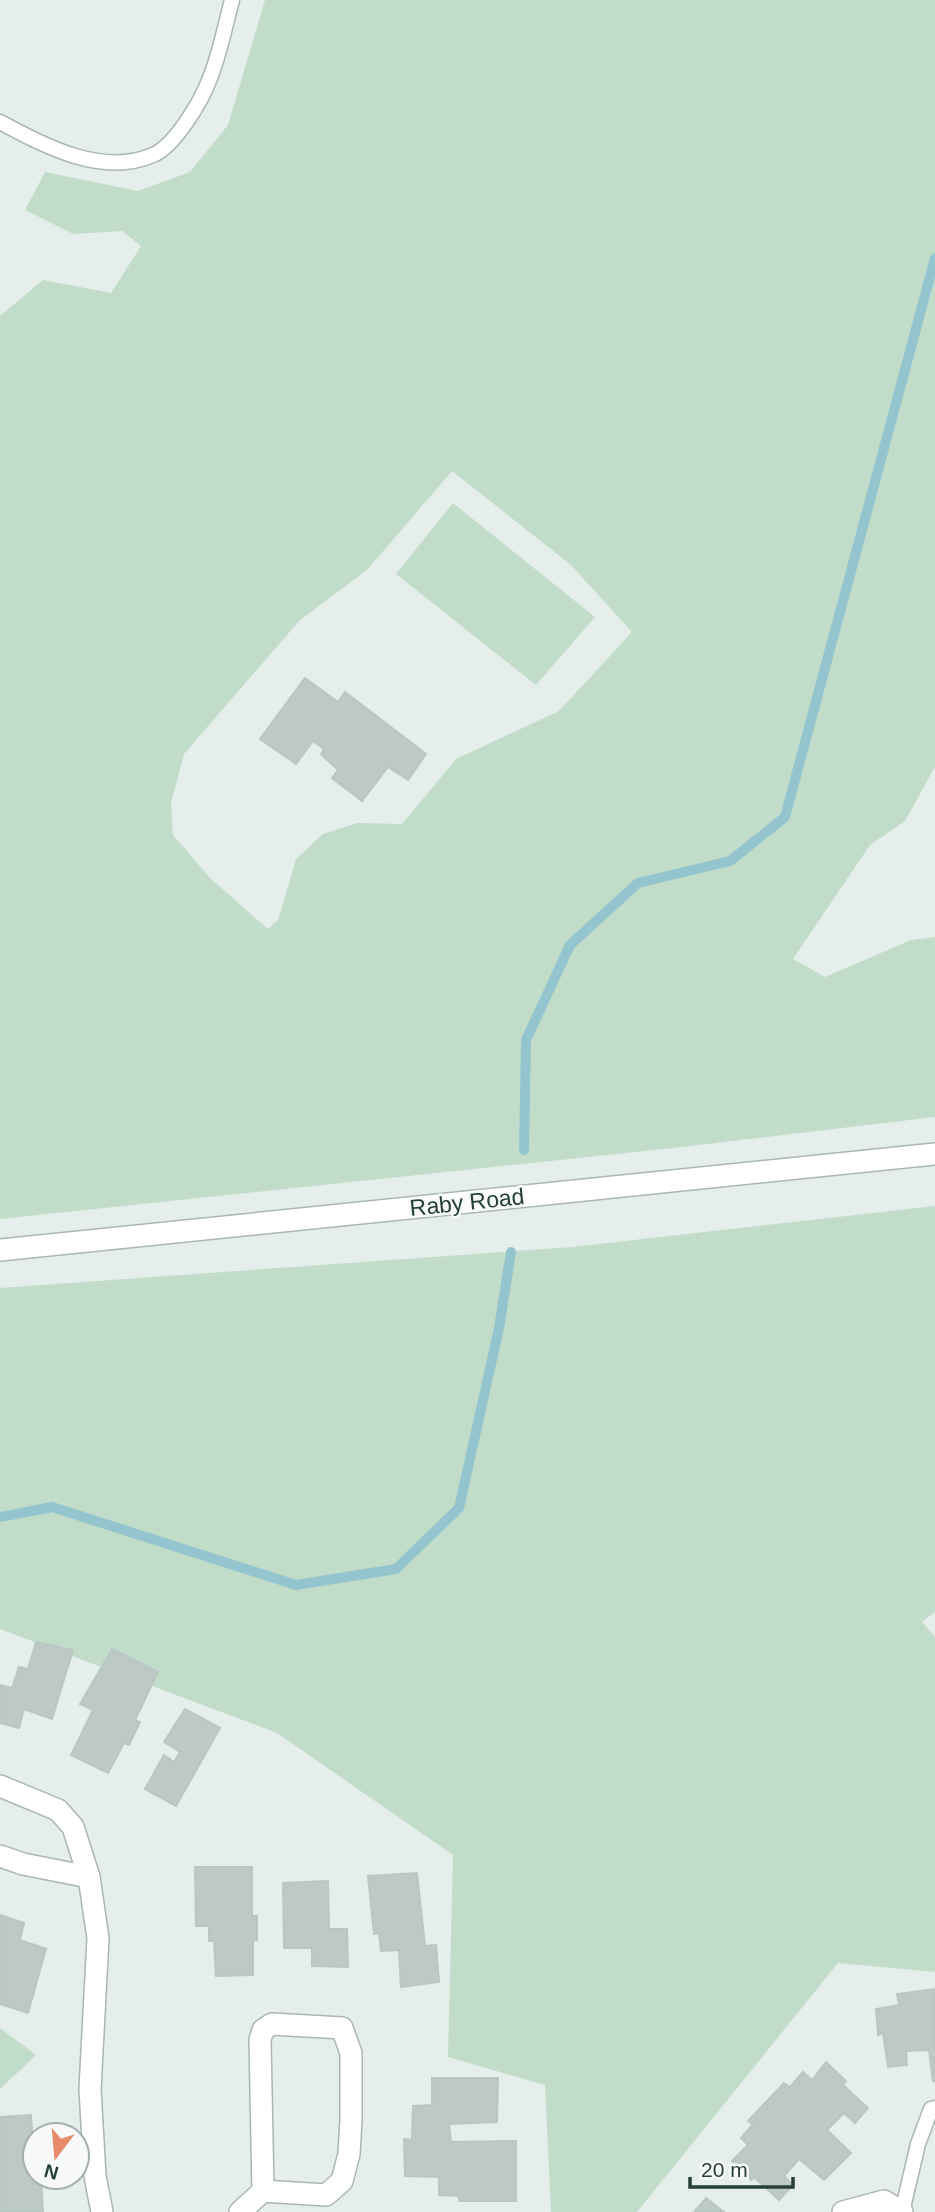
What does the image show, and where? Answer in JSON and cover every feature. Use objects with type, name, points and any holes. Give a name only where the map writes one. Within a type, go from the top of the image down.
[{"type":"street","name":"Raby Road","points":[[0,1250],[935,1154]]},
{"type":"street","points":[[0,1786],[58,1810],[73,1827],[89,1877],[97,1938],[90,2089],[95,2176],[102,2212]]},
{"type":"street","points":[[0,1856],[23,1864],[89,1877]]},
{"type":"street","points":[[240,2212],[263,2191],[326,2195],[342,2181],[349,2154],[352,2083],[351,2053],[342,2028],[272,2024],[263,2030],[260,2040],[263,2191]]},
{"type":"street","points":[[843,2212],[884,2201],[902,2212]]},
{"type":"lane","points":[[0,122],[73,156],[117,163],[155,155],[185,126],[210,78],[232,0]]},
{"type":"lane","points":[[902,2212],[918,2144],[931,2109],[935,2108]]},
{"type":"green space","points":[[265,0],[935,0],[935,767],[905,821],[870,845],[793,959],[825,977],[911,940],[935,937],[935,1117],[673,1148],[0,1219],[0,316],[43,280],[111,293],[141,246],[122,231],[73,234],[25,210],[45,172],[138,191],[190,172],[228,125]],"holes":[[[452,471],[571,565],[632,632],[559,711],[456,759],[402,824],[357,823],[323,834],[296,859],[278,920],[268,929],[211,879],[173,835],[171,803],[184,754],[300,620],[367,570]]]},
{"type":"green space","points":[[453,503],[595,617],[536,685],[396,574]]},
{"type":"green space","points":[[935,1206],[935,1612],[922,1622],[935,1637],[935,1972],[838,1963],[637,2212],[551,2212],[545,2085],[448,2057],[453,1855],[277,1733],[0,1629],[0,1288],[572,1247]]},
{"type":"green space","points":[[0,2028],[36,2055],[0,2089]]},
{"type":"building","points":[[305,678],[338,702],[345,692],[426,754],[408,780],[388,767],[362,801],[332,778],[338,770],[321,754],[324,749],[313,741],[296,764],[260,739]]},
{"type":"building","points":[[36,1642],[73,1650],[52,1719],[24,1709],[19,1728],[0,1723],[0,1685],[12,1688],[19,1667],[28,1669]]},
{"type":"building","points":[[112,1649],[158,1672],[135,1720],[140,1722],[129,1745],[124,1743],[108,1773],[71,1755],[93,1710],[80,1704]]},
{"type":"building","points":[[185,1709],[220,1728],[176,1806],[145,1789],[164,1755],[174,1762],[180,1752],[164,1742]]},
{"type":"building","points":[[195,1867],[252,1867],[252,1916],[257,1916],[257,1940],[253,1941],[253,1975],[216,1976],[214,1941],[209,1941],[209,1926],[196,1926]]},
{"type":"building","points":[[417,1873],[425,1946],[436,1945],[439,1982],[401,1987],[399,1950],[381,1951],[379,1933],[374,1934],[368,1876]]},
{"type":"building","points":[[328,1881],[329,1929],[347,1929],[348,1967],[312,1966],[312,1948],[284,1948],[283,1883]]},
{"type":"building","points":[[0,1915],[24,1923],[20,1940],[46,1949],[28,2013],[0,2004]]},
{"type":"building","points":[[935,1989],[933,2081],[929,2050],[906,2051],[907,2065],[888,2067],[883,2033],[878,2035],[876,2009],[899,2005],[897,1994]]},
{"type":"building","points":[[826,2062],[846,2081],[843,2085],[868,2108],[855,2123],[844,2113],[827,2130],[851,2153],[824,2180],[799,2159],[784,2176],[793,2185],[779,2200],[754,2177],[751,2180],[732,2161],[748,2145],[741,2138],[753,2124],[748,2121],[784,2083],[790,2087],[803,2072],[812,2080]]},
{"type":"building","points":[[432,2078],[498,2078],[497,2122],[449,2124],[451,2142],[516,2141],[516,2201],[459,2201],[459,2196],[439,2195],[439,2177],[405,2176],[404,2139],[412,2140],[413,2106],[432,2105]]},
{"type":"building","points":[[31,2115],[31,2121],[21,2121],[21,2191],[42,2191],[43,2212],[0,2212],[0,2117]]},
{"type":"building","points":[[706,2198],[724,2212],[694,2212]]},
{"type":"waterway","points":[[524,1150],[526,1040],[570,945],[638,883],[730,861],[785,817],[935,258]]},
{"type":"waterway","points":[[0,1517],[52,1507],[296,1585],[396,1569],[459,1508],[499,1328],[511,1252]]}]
